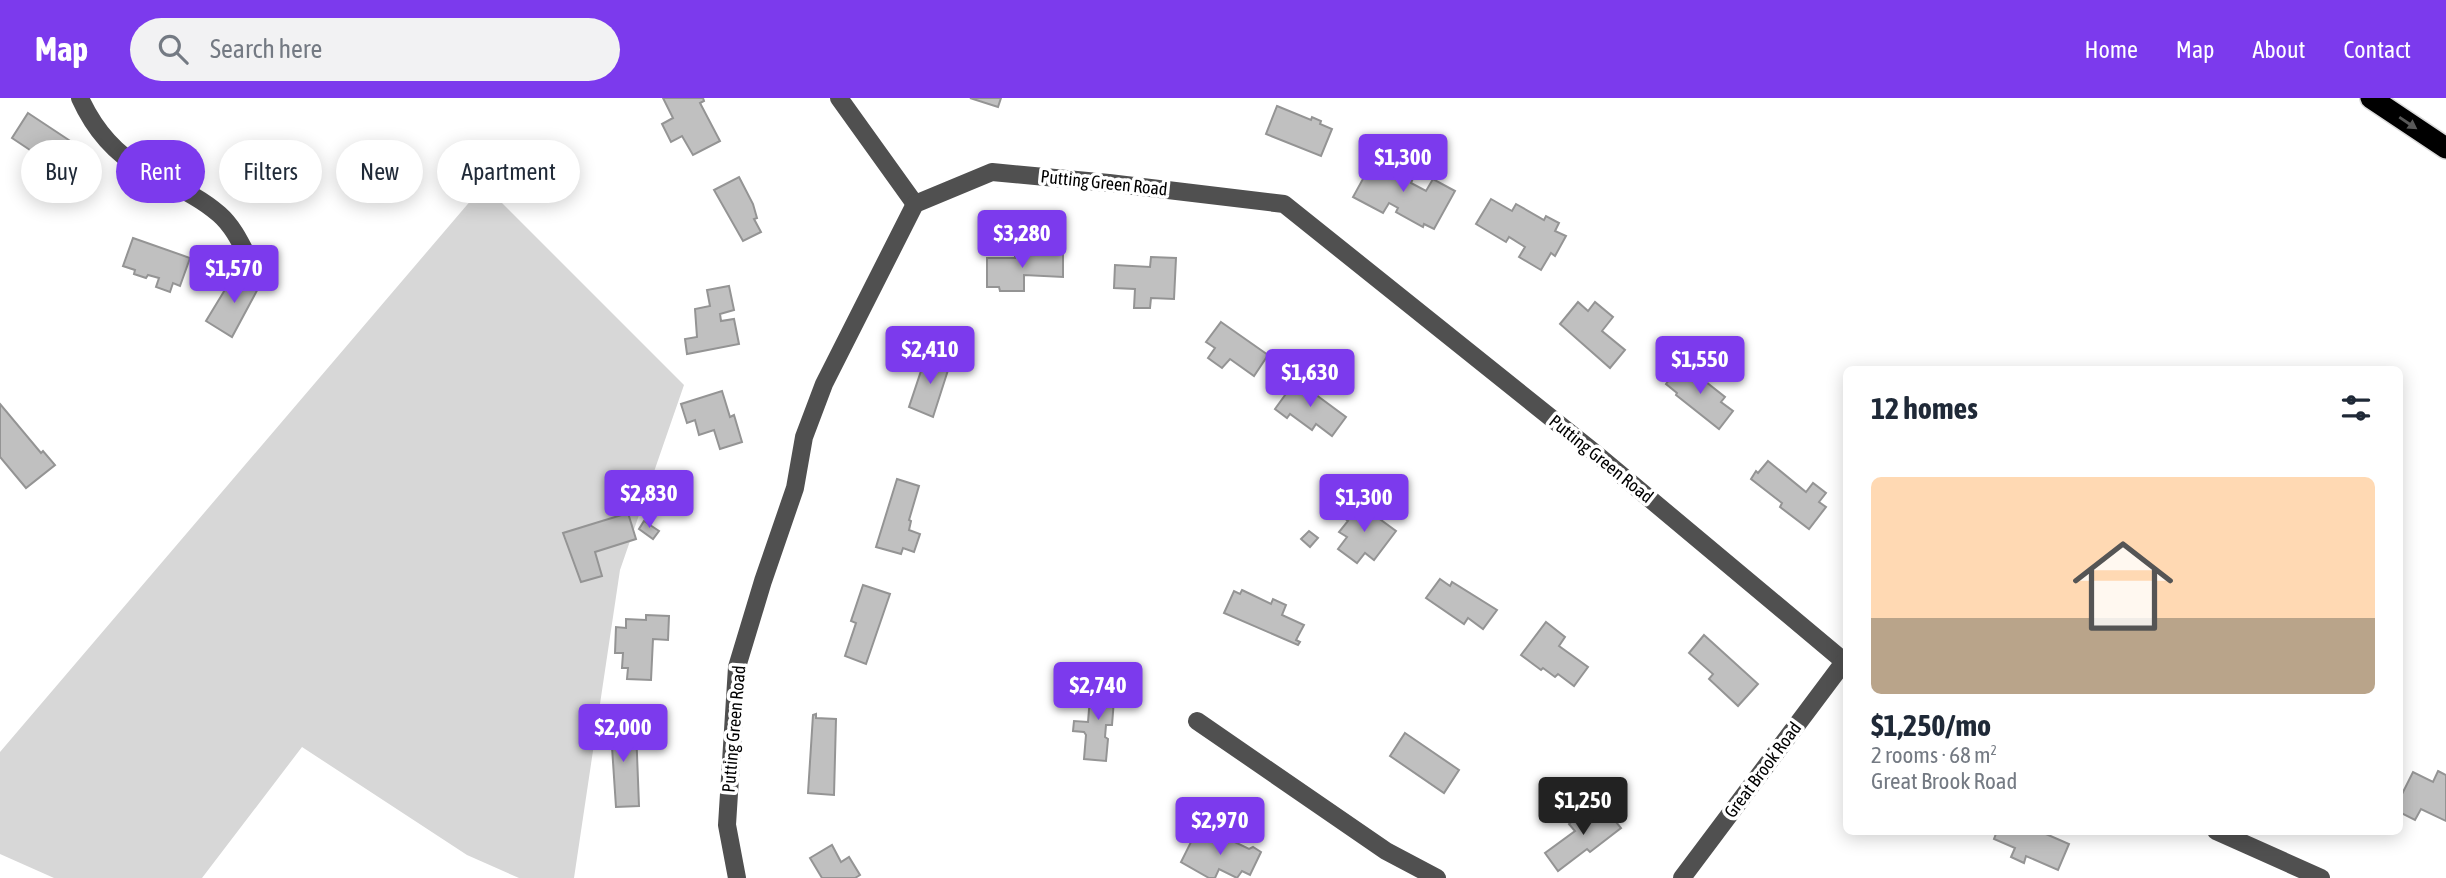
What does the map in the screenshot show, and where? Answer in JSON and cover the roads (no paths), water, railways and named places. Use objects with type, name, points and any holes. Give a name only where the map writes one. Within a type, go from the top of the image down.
[{"type":"highway","points":[[2371,98],[2446,148]]},
{"type":"street","points":[[80,98],[107,142],[123,156],[176,185],[219,214],[235,233],[251,263]]},
{"type":"street","points":[[839,98],[915,204]]},
{"type":"street","name":"Putting Green Road","points":[[737,878],[727,825],[737,667],[795,488],[804,436],[824,384],[915,204],[992,172],[1284,204],[1605,462],[1843,660]]},
{"type":"street","name":"Great Brook Road","points":[[1682,878],[1843,665]]},
{"type":"street","points":[[1197,721],[1386,851],[1437,878]]},
{"type":"street","points":[[2224,835],[2310,876]]}]
